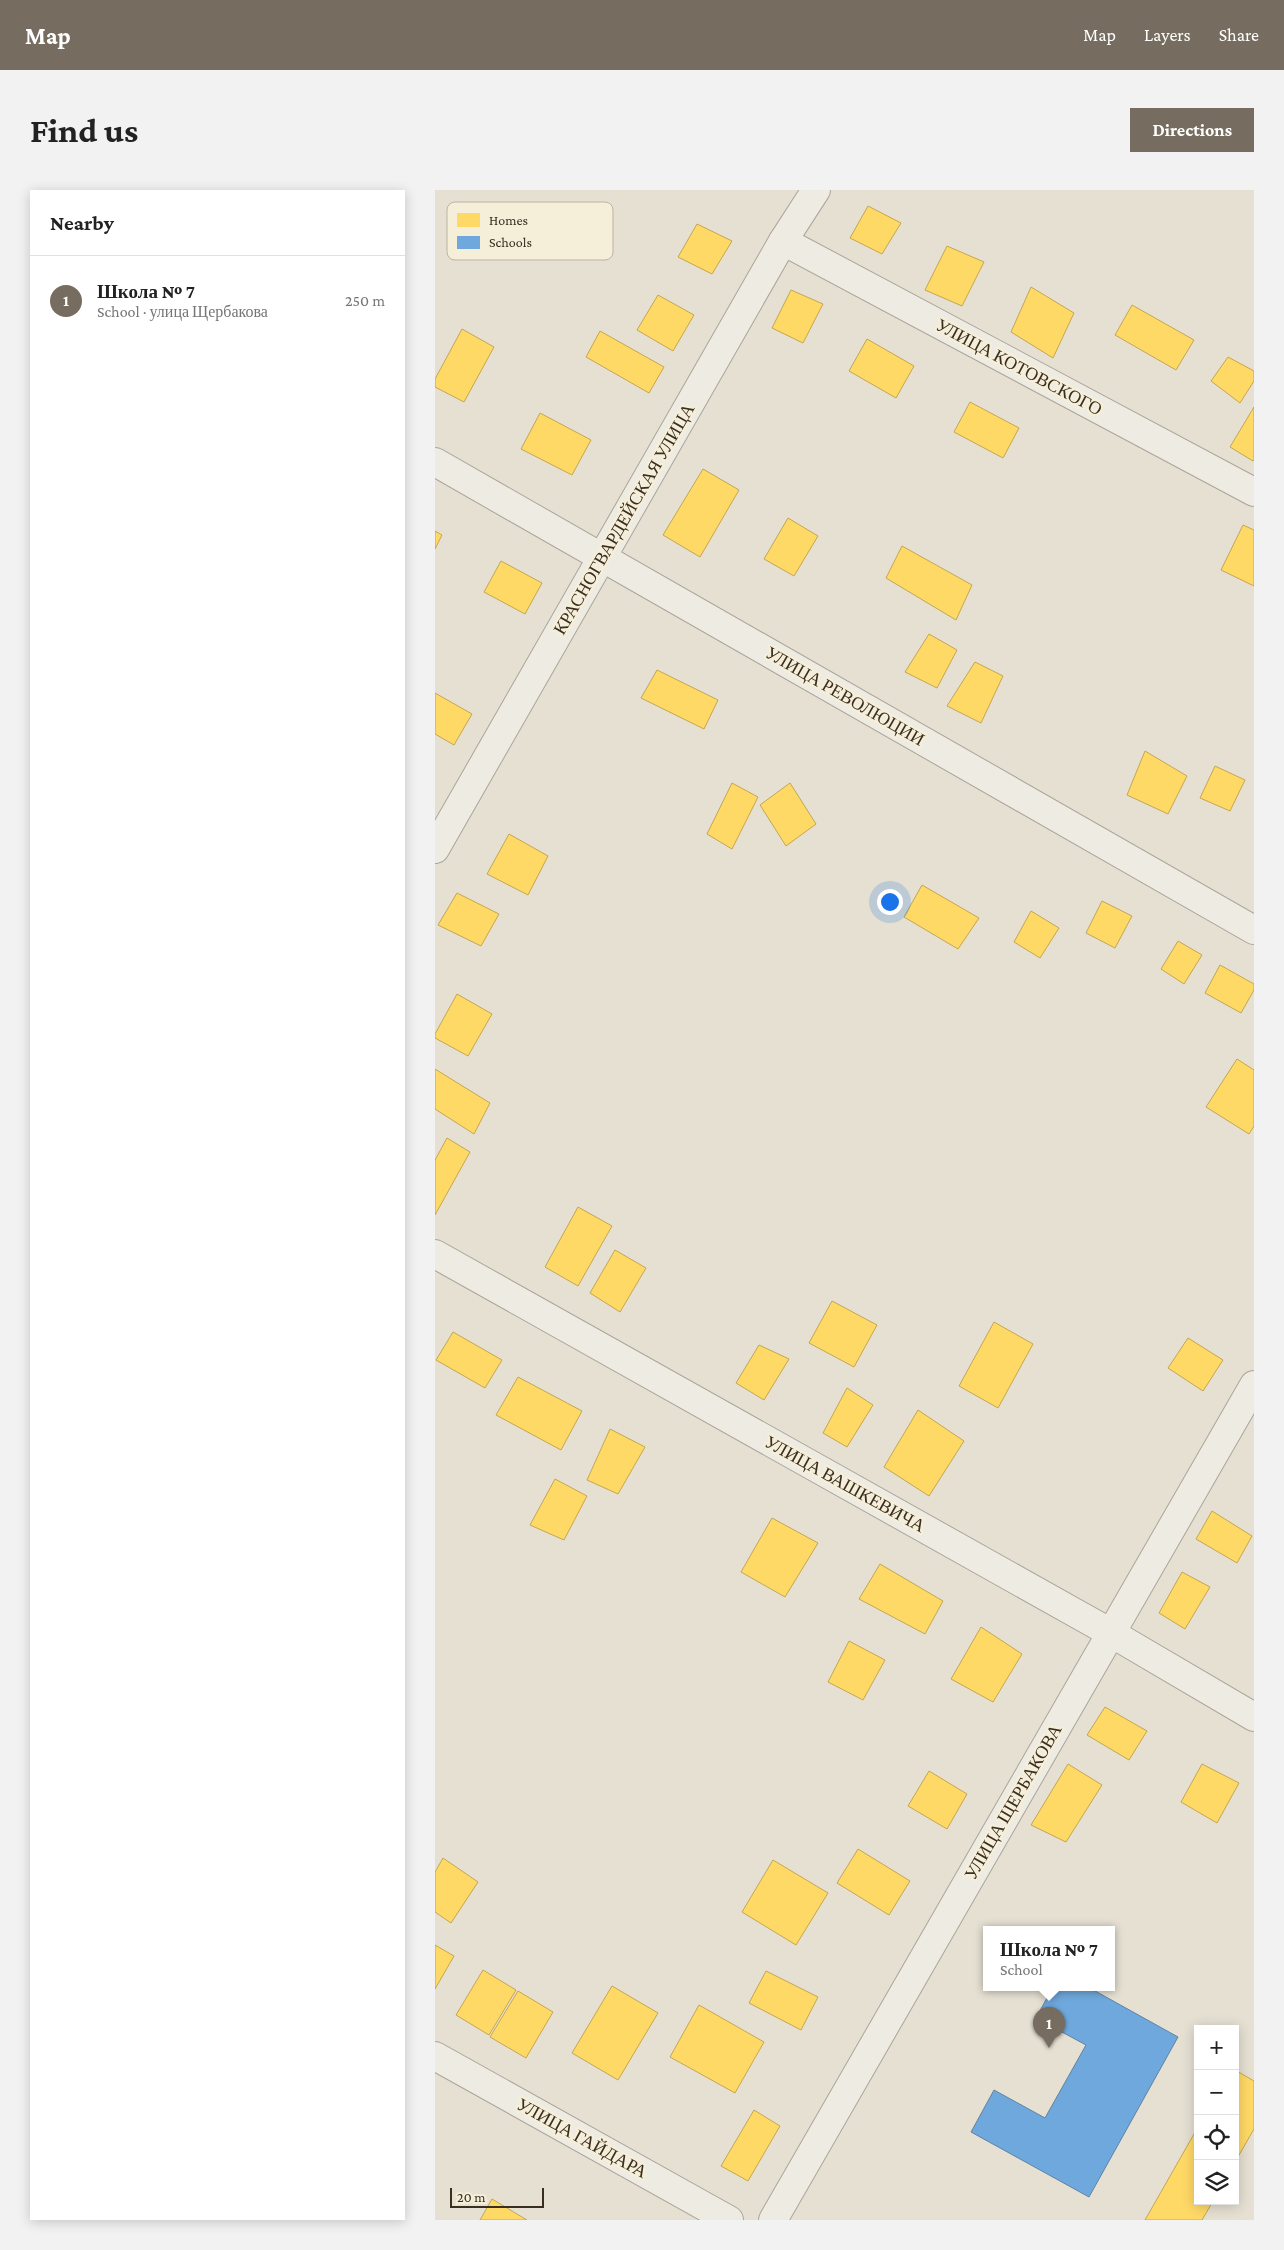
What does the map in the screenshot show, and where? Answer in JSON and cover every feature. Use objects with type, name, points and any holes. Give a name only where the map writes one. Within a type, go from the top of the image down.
[{"type":"street","name":"КРАСНОГВАРДЕЙСКАЯ УЛИЦА","points":[[435,849],[783,241],[816,190]]},
{"type":"street","name":"УЛИЦА КОТОВСКОГО","points":[[783,241],[1254,492]]},
{"type":"street","name":"УЛИЦА РЕВОЛЮЦИИ","points":[[435,462],[1254,930]]},
{"type":"street","name":"УЛИЦА ВАШКЕВИЧА","points":[[435,1254],[1111,1632],[1254,1717]]},
{"type":"street","name":"УЛИЦА ЩЕРБАКОВА","points":[[773,2220],[1254,1385]]},
{"type":"street","name":"УЛИЦА ГАЙДАРА","points":[[435,2056],[729,2220]]},
{"type":"building: Homes","points":[[868,206],[901,223],[882,254],[850,238]]},
{"type":"building: Homes","points":[[697,224],[732,241],[712,274],[678,257]]},
{"type":"building: Homes","points":[[947,246],[984,262],[962,306],[925,290]]},
{"type":"building: Homes","points":[[1031,287],[1074,313],[1053,358],[1011,332]]},
{"type":"building: Homes","points":[[791,290],[823,304],[803,343],[772,328]]},
{"type":"building: Homes","points":[[658,295],[694,315],[673,351],[637,330]]},
{"type":"building: Homes","points":[[1132,305],[1194,340],[1176,370],[1115,335]]},
{"type":"building: Homes","points":[[462,329],[494,347],[464,402],[435,387],[435,379]]},
{"type":"building: Homes","points":[[600,331],[664,367],[649,393],[586,357]]},
{"type":"building: Homes","points":[[867,339],[914,366],[896,398],[849,371]]},
{"type":"building: Homes","points":[[1228,357],[1254,371],[1254,381],[1240,403],[1211,381]]},
{"type":"building: Homes","points":[[970,402],[1019,428],[1003,458],[954,432]]},
{"type":"building: Homes","points":[[1254,407],[1254,460],[1253,461],[1230,447]]},
{"type":"building: Homes","points":[[540,413],[591,440],[572,475],[521,449]]},
{"type":"building: Homes","points":[[703,469],[739,490],[700,557],[663,535]]},
{"type":"building: Homes","points":[[788,518],[818,536],[794,576],[764,559]]},
{"type":"building: Homes","points":[[1243,525],[1254,530],[1254,586],[1221,570]]},
{"type":"building: Homes","points":[[435,531],[442,535],[435,549]]},
{"type":"building: Homes","points":[[902,546],[972,585],[956,620],[886,578]]},
{"type":"building: Homes","points":[[501,561],[542,583],[525,614],[484,592]]},
{"type":"building: Homes","points":[[929,634],[957,650],[937,688],[905,672]]},
{"type":"building: Homes","points":[[975,662],[1003,676],[981,723],[947,706]]},
{"type":"building: Homes","points":[[657,670],[718,700],[704,729],[641,698]]},
{"type":"building: Homes","points":[[435,693],[472,714],[454,745],[435,734]]},
{"type":"building: Homes","points":[[1145,751],[1187,776],[1168,814],[1127,795]]},
{"type":"building: Homes","points":[[1215,766],[1245,780],[1230,811],[1200,798]]},
{"type":"building: Homes","points":[[732,783],[758,797],[732,849],[707,834]]},
{"type":"building: Homes","points":[[790,783],[816,824],[786,846],[760,805]]},
{"type":"building: Homes","points":[[509,834],[548,856],[528,895],[487,874]]},
{"type":"building: Homes","points":[[922,885],[979,918],[958,949],[904,917]]},
{"type":"building: Homes","points":[[457,893],[499,914],[481,946],[438,925]]},
{"type":"building: Homes","points":[[1102,901],[1132,916],[1115,948],[1086,933]]},
{"type":"building: Homes","points":[[1031,911],[1059,928],[1040,958],[1014,942]]},
{"type":"building: Homes","points":[[1178,941],[1202,955],[1184,984],[1161,969]]},
{"type":"building: Homes","points":[[1220,965],[1254,984],[1254,990],[1241,1013],[1205,993]]},
{"type":"building: Homes","points":[[457,994],[492,1014],[468,1056],[435,1038],[435,1034]]},
{"type":"building: Homes","points":[[1237,1059],[1254,1070],[1254,1126],[1249,1134],[1206,1107]]},
{"type":"building: Homes","points":[[435,1069],[490,1103],[474,1134],[435,1109]]},
{"type":"building: Homes","points":[[447,1138],[470,1152],[435,1215],[435,1160]]},
{"type":"building: Homes","points":[[578,1207],[612,1226],[578,1286],[545,1267]]},
{"type":"building: Homes","points":[[615,1250],[646,1268],[620,1312],[590,1293]]},
{"type":"building: Homes","points":[[832,1301],[877,1325],[854,1367],[809,1343]]},
{"type":"building: Homes","points":[[994,1322],[1033,1344],[998,1408],[959,1386]]},
{"type":"building: Homes","points":[[453,1332],[502,1360],[485,1388],[436,1360]]},
{"type":"building: Homes","points":[[1188,1338],[1223,1360],[1203,1391],[1168,1368]]},
{"type":"building: Homes","points":[[759,1345],[789,1359],[764,1400],[736,1383]]},
{"type":"building: Homes","points":[[518,1377],[582,1411],[561,1450],[496,1415]]},
{"type":"building: Homes","points":[[847,1388],[873,1405],[847,1447],[823,1433]]},
{"type":"building: Homes","points":[[918,1410],[964,1441],[929,1496],[884,1467]]},
{"type":"building: Homes","points":[[610,1429],[645,1447],[618,1494],[587,1480]]},
{"type":"building: Homes","points":[[555,1479],[587,1496],[564,1540],[530,1525]]},
{"type":"building: Homes","points":[[1212,1511],[1252,1536],[1237,1563],[1196,1539]]},
{"type":"building: Homes","points":[[772,1518],[818,1543],[785,1597],[741,1572]]},
{"type":"building: Homes","points":[[880,1564],[943,1601],[925,1634],[859,1599]]},
{"type":"building: Homes","points":[[1182,1572],[1210,1587],[1185,1629],[1159,1613]]},
{"type":"building: Homes","points":[[981,1627],[1022,1654],[993,1702],[951,1679]]},
{"type":"building: Homes","points":[[849,1641],[885,1660],[863,1700],[828,1682]]},
{"type":"building: Homes","points":[[1105,1707],[1147,1731],[1129,1760],[1087,1735]]},
{"type":"building: Homes","points":[[1068,1764],[1102,1785],[1066,1842],[1031,1825]]},
{"type":"building: Homes","points":[[1202,1764],[1239,1783],[1217,1823],[1181,1802]]},
{"type":"building: Homes","points":[[929,1771],[967,1794],[947,1829],[908,1806]]},
{"type":"building: Homes","points":[[858,1849],[910,1881],[889,1915],[837,1883]]},
{"type":"building: Homes","points":[[443,1858],[478,1882],[451,1923],[435,1912],[435,1872]]},
{"type":"building: Homes","points":[[773,1860],[828,1893],[796,1945],[742,1912]]},
{"type":"building: Homes","points":[[435,1945],[454,1956],[435,1989]]},
{"type":"building: Homes","points":[[483,1970],[516,1990],[489,2035],[456,2015]]},
{"type":"building: Homes","points":[[766,1971],[818,1997],[801,2030],[749,2003]]},
{"type":"building: Homes","points":[[612,1986],[658,2013],[618,2080],[572,2053]]},
{"type":"building: Homes","points":[[518,1991],[553,2012],[526,2058],[490,2037]]},
{"type":"building: Homes","points":[[699,2005],[764,2042],[735,2093],[670,2057]]},
{"type":"building: Homes","points":[[1239,2072],[1254,2081],[1254,2129],[1239,2155]]},
{"type":"building: Homes","points":[[754,2110],[780,2126],[748,2181],[721,2166]]},
{"type":"building: Homes","points":[[1194,2134],[1194,2205],[1211,2205],[1202,2220],[1145,2220]]},
{"type":"building: Homes","points":[[492,2199],[527,2220],[480,2220]]},
{"type":"building: Schools","points":[[1051,1991],[1095,1991],[1178,2037],[1089,2197],[971,2132],[994,2090],[1045,2118],[1086,2045],[1036,2018]]},
{"type":"place","name":"Школа № 7","points":[[1049,2048]]}]
